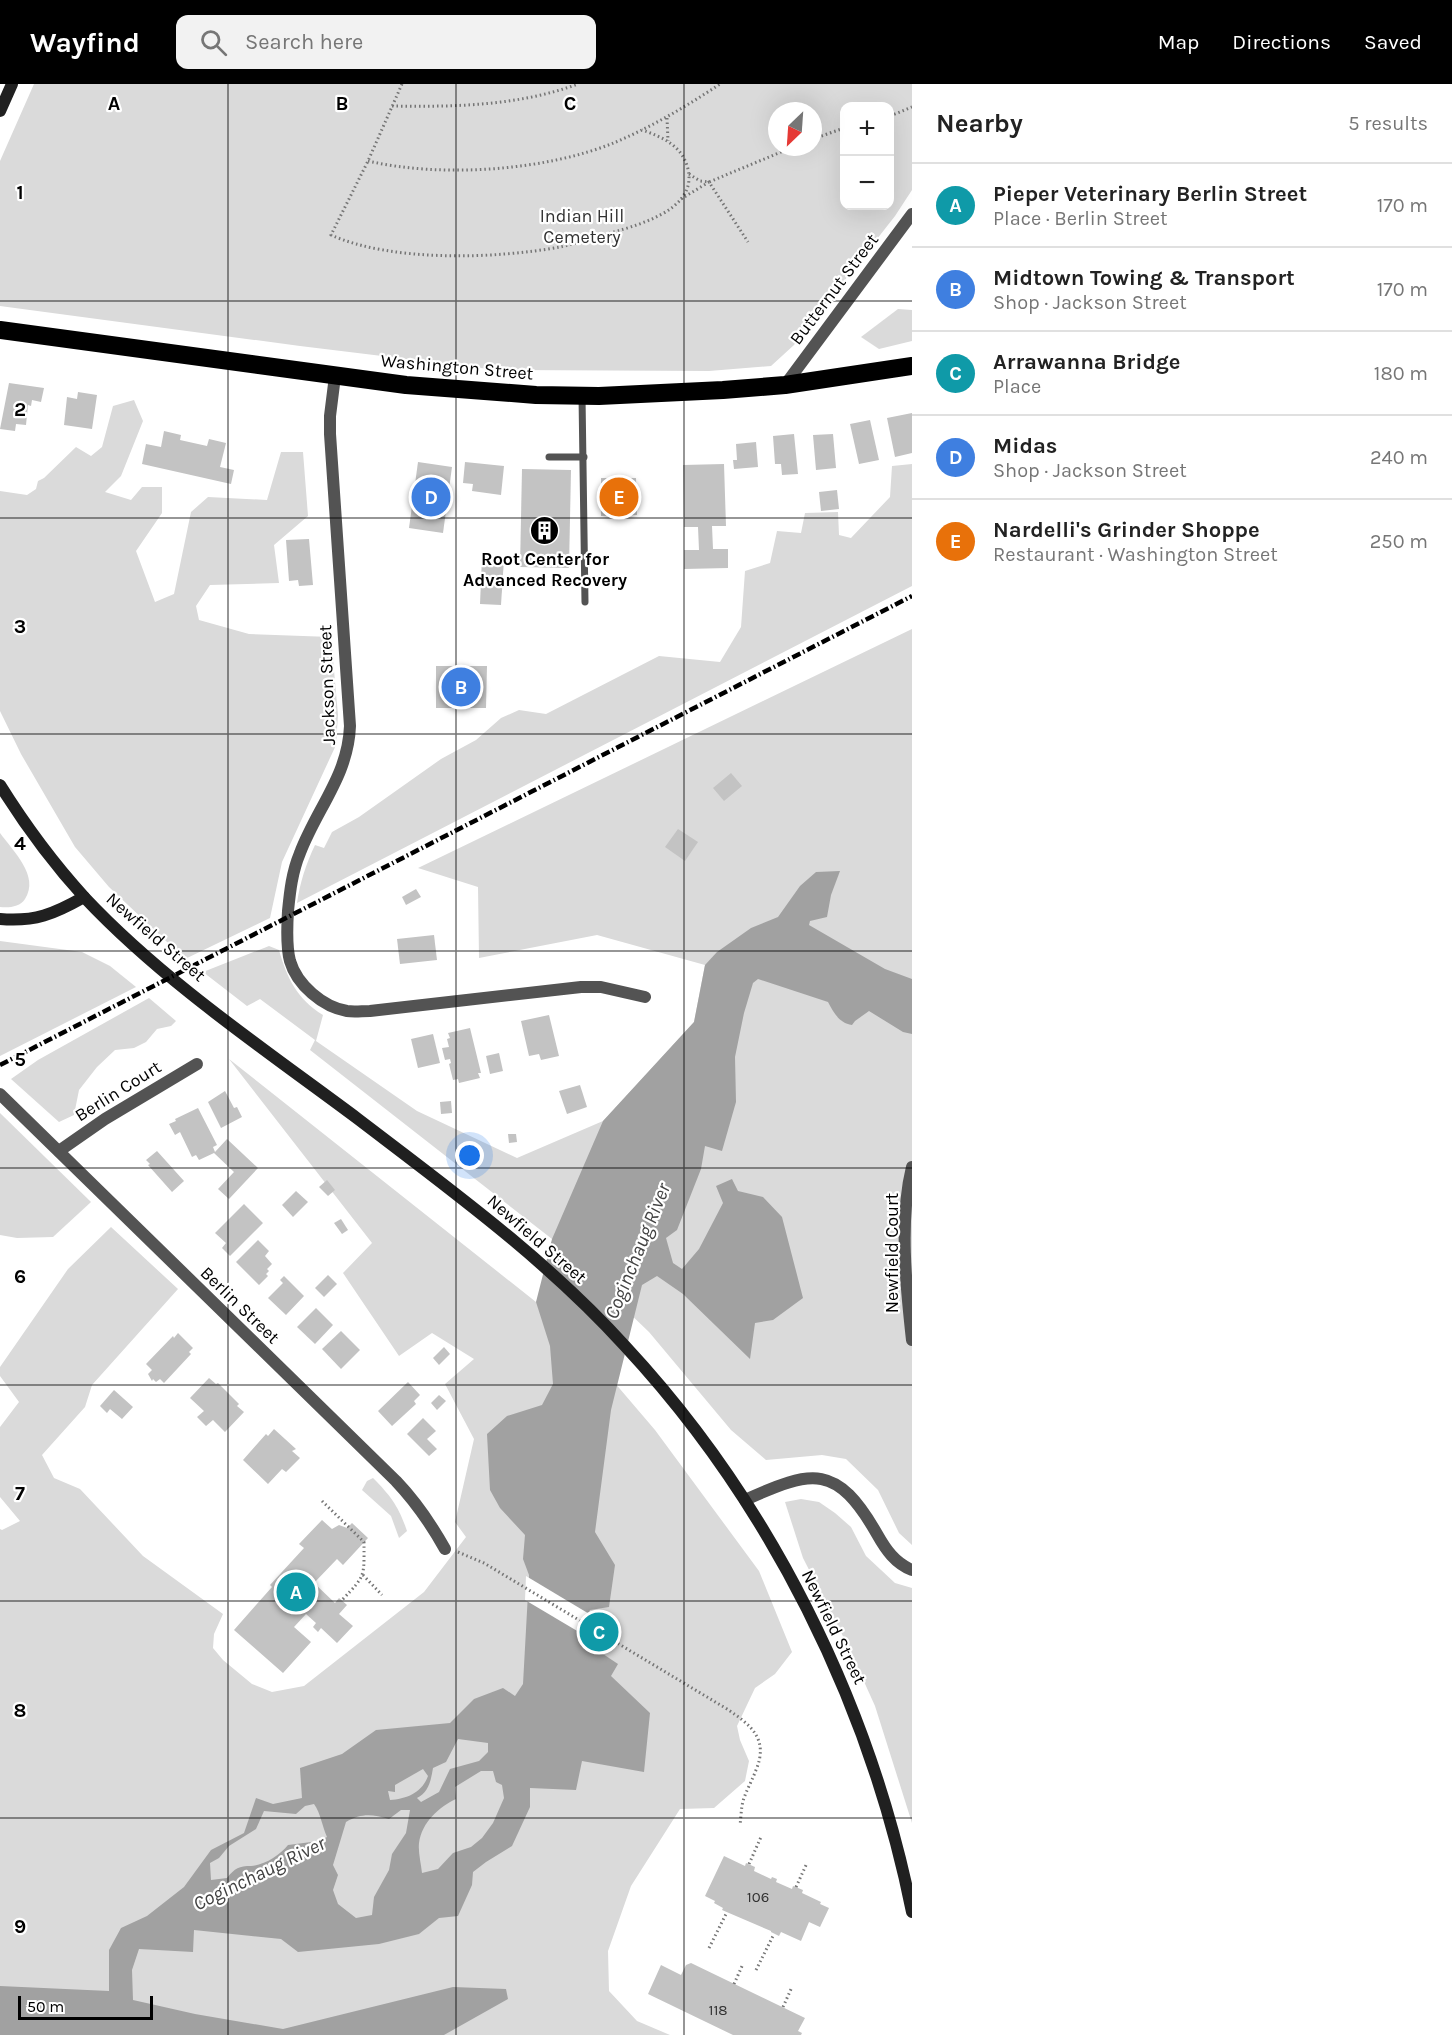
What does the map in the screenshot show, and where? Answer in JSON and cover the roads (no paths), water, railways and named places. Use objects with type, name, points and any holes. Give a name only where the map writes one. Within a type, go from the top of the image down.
[{"type":"highway","name":"Washington Street","points":[[0,330],[335,376],[473,392],[582,396],[723,390],[785,385],[912,366]]},
{"type":"main road","points":[[0,111],[12,84]]},
{"type":"main road","name":"Newfield Street","points":[[0,785],[23,822],[50,858],[113,927],[225,1019],[475,1208],[523,1248],[624,1344],[674,1401],[745,1500],[782,1562],[814,1623],[863,1737],[898,1853],[912,1912]]},
{"type":"main road","points":[[0,919],[23,920],[42,917],[63,909],[84,897]]},
{"type":"street","name":"Butternut Street","points":[[785,385],[912,214]]},
{"type":"street","name":"Jackson Street","points":[[335,376],[330,434],[350,726],[349,743],[342,767],[299,853],[291,884],[287,923],[290,960],[297,977],[312,993],[328,1004],[347,1011],[370,1011],[581,987],[601,987],[645,997]]},
{"type":"street","name":"Berlin Court","points":[[59,1151],[105,1119],[197,1064]]},
{"type":"street","name":"Berlin Street","points":[[0,1094],[396,1481],[430,1522],[445,1549]]},
{"type":"street","name":"Newfield Court","points":[[912,1167],[905,1236],[912,1340]]},
{"type":"street","points":[[745,1500],[777,1485],[796,1480],[818,1479],[835,1483],[861,1506],[884,1547],[895,1560],[912,1570]]},
{"type":"lane","points":[[582,396],[585,602]]},
{"type":"lane","points":[[549,457],[584,457]]},
{"type":"water","name":"Coginchaug River","points":[[840,871],[831,895],[827,917],[810,921],[809,925],[885,969],[912,979],[912,1034],[903,1032],[869,1011],[852,1025],[847,1024],[837,1017],[828,1002],[758,979],[753,983],[735,1057],[736,1102],[722,1151],[705,1146],[701,1169],[677,1230],[666,1238],[673,1263],[682,1269],[699,1249],[723,1203],[716,1186],[732,1179],[738,1191],[763,1197],[782,1217],[803,1298],[773,1320],[755,1323],[750,1359],[683,1294],[657,1276],[642,1285],[611,1410],[595,1532],[615,1565],[609,1607],[590,1610],[579,1638],[618,1664],[611,1676],[650,1713],[644,1772],[582,1761],[576,1790],[530,1788],[530,1807],[512,1846],[473,1872],[472,1885],[458,1916],[439,1918],[419,1934],[379,1944],[298,1952],[281,1939],[194,1930],[193,1952],[139,1949],[132,1970],[133,2000],[195,2014],[283,2029],[453,1987],[506,1989],[508,1999],[444,2035],[0,2035],[0,1986],[109,1991],[109,1950],[121,1928],[147,1916],[184,1887],[211,1850],[244,1833],[256,1798],[273,1804],[302,1798],[300,1768],[342,1754],[376,1730],[450,1723],[474,1699],[503,1688],[515,1696],[523,1684],[529,1575],[523,1559],[525,1535],[500,1508],[490,1490],[487,1434],[507,1416],[542,1405],[553,1384],[550,1346],[536,1302],[552,1239],[603,1121],[694,1022],[705,965],[717,952],[751,928],[778,917],[800,886],[816,872]],"holes":[[[458,1739],[488,1743],[488,1752],[479,1761],[450,1769],[439,1792],[421,1802],[417,1798],[427,1789],[433,1768],[446,1762]],[[423,1769],[428,1776],[418,1791],[390,1800],[388,1791],[395,1792],[395,1785]],[[481,1771],[493,1771],[496,1782],[502,1785],[504,1798],[493,1823],[482,1838],[471,1847],[453,1853],[438,1869],[422,1873],[419,1850],[421,1835],[432,1816],[443,1806],[456,1799],[455,1787]],[[314,1804],[327,1837],[319,1841],[288,1845],[267,1862],[243,1866],[227,1878],[211,1880],[210,1863],[219,1858],[229,1846],[256,1829],[264,1811],[296,1814],[305,1806]],[[401,1810],[410,1810],[406,1833],[392,1854],[389,1870],[374,1897],[372,1915],[356,1918],[338,1904],[333,1890],[338,1875],[333,1865],[346,1822],[372,1815],[389,1819]]]},
{"type":"railway","points":[[0,1065],[912,596]]},
{"type":"place","name":"Midas","points":[[431,497]]},
{"type":"place","name":"Nardelli's Grinder Shoppe","points":[[619,497]]},
{"type":"place","name":"Root Center for Advanced Recovery","points":[[545,530]]},
{"type":"place","name":"Midtown Towing & Transport","points":[[461,687]]},
{"type":"place","name":"Pieper Veterinary Berlin Street","points":[[296,1592]]},
{"type":"place","name":"Arrawanna Bridge","points":[[599,1632]]},
{"type":"park label","name":"Indian Hill Cemetery","points":[[582,226]]}]
